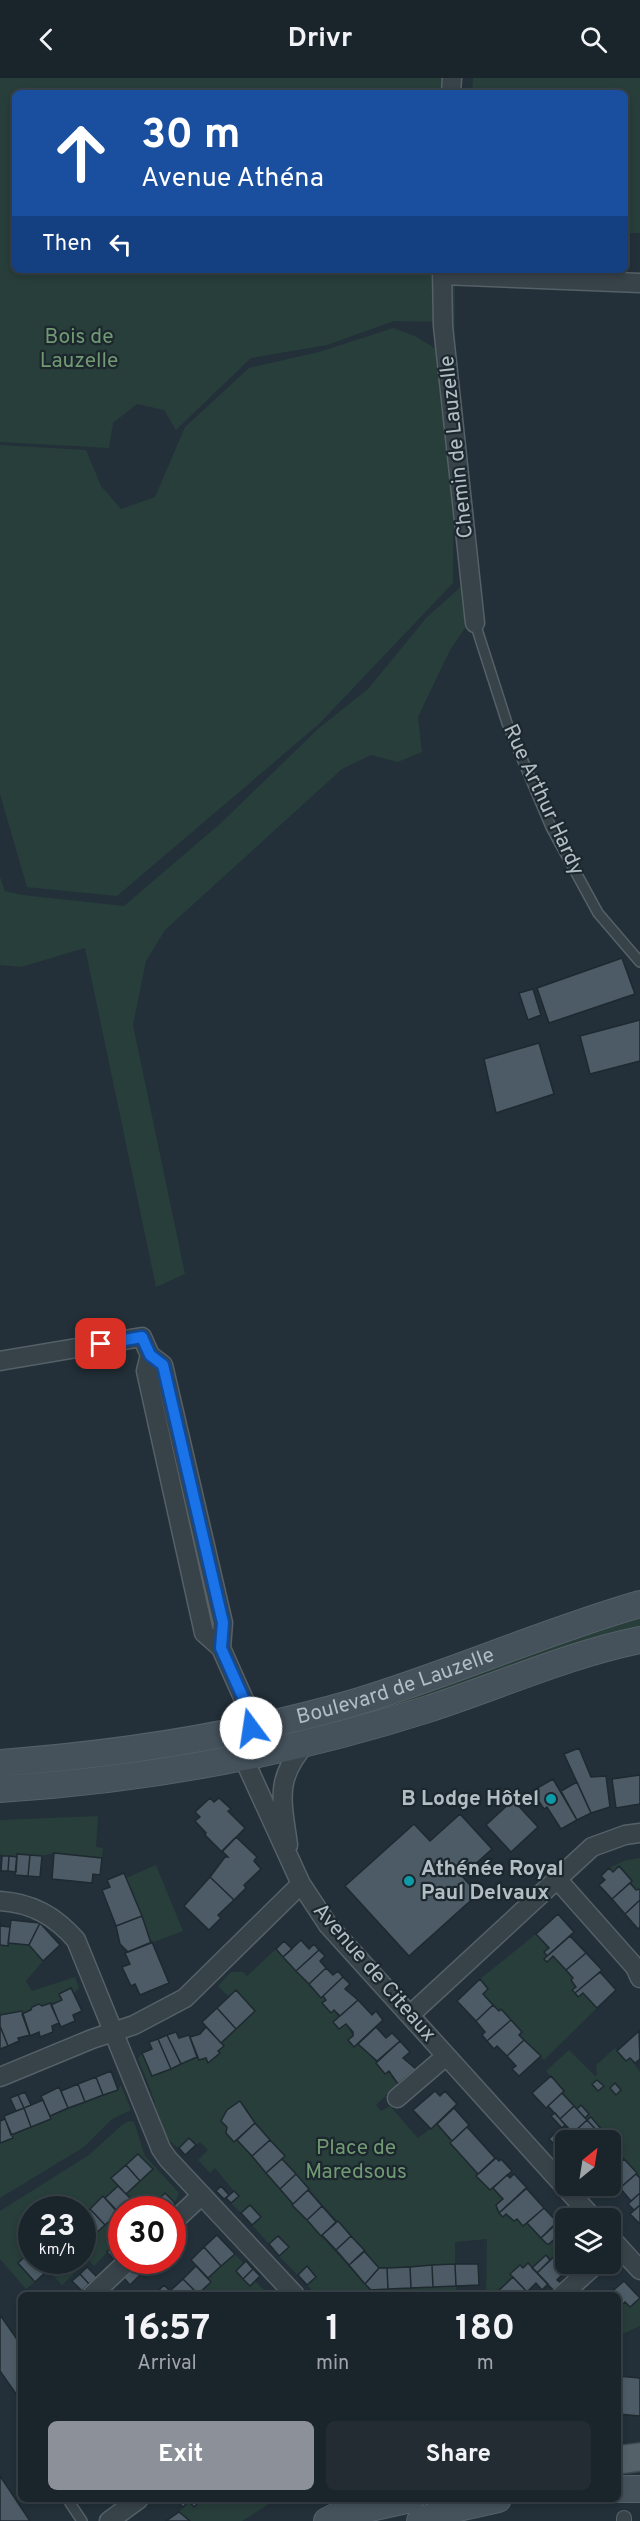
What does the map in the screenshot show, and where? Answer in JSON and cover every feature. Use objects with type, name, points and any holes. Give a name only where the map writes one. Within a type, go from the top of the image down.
[{"type":"main road","name":"Boulevard de Lauzelle","points":[[0,1763],[128,1750],[260,1726],[363,1699],[555,1630],[640,1604]]},
{"type":"main road","name":"Boulevard de Lauzelle","points":[[0,1790],[90,1782],[243,1757],[307,1742],[429,1709],[572,1658],[640,1640]]},
{"type":"main road","points":[[243,1757],[260,1726]]},
{"type":"main road","points":[[621,2460],[640,2457]]},
{"type":"main road","points":[[621,2472],[640,2471]]},
{"type":"main road","points":[[621,2488],[640,2488]]},
{"type":"main road","points":[[327,2521],[339,2515],[398,2502]]},
{"type":"main road","points":[[420,2521],[454,2509],[485,2502]]},
{"type":"street","points":[[442,273],[640,283]]},
{"type":"street","name":"Chemin de Lauzelle","points":[[442,273],[443,326],[475,623]]},
{"type":"street","points":[[0,1361],[142,1337],[150,1355],[163,1365],[223,1623],[221,1648],[249,1711],[260,1726]]},
{"type":"street","name":"Avenue de Citeaux","points":[[289,1856],[283,1806],[284,1777],[288,1767],[307,1742]]},
{"type":"street","name":"Avenue de Citeaux","points":[[243,1757],[301,1884],[328,1925],[584,2208]]},
{"type":"street","points":[[410,2015],[592,1847],[625,1835],[640,1833]]},
{"type":"street","points":[[557,1879],[635,1967],[640,1978]]},
{"type":"street","points":[[0,2077],[163,2012],[185,1998],[301,1884]]},
{"type":"street","points":[[0,1901],[18,1902],[42,1911],[64,1925],[76,1940],[161,2149],[292,2292]]},
{"type":"street","name":"Avenue de Citeaux","points":[[397,2098],[446,2056]]},
{"type":"street","points":[[186,2210],[202,2195]]},
{"type":"street","points":[[621,2252],[640,2270]]},
{"type":"street","points":[[95,2292],[114,2274]]},
{"type":"street","points":[[565,2292],[585,2274]]},
{"type":"street","points":[[109,2521],[135,2502]]},
{"type":"lane","name":"Rue Arthur Hardy","points":[[475,623],[507,723],[551,827],[598,913],[640,962]]},
{"type":"lane","points":[[70,2503],[82,2521]]},
{"type":"green space","name":"Bois de Lauzelle","points":[[0,78],[446,78],[446,90],[12,90],[12,273],[438,273],[442,322],[394,321],[327,345],[251,358],[176,430],[164,410],[137,404],[113,423],[109,448],[0,442]]},
{"type":"green space","points":[[473,78],[640,78],[640,233],[628,233],[628,90],[472,90]]},
{"type":"green space","points":[[448,273],[455,273],[453,583],[319,724],[117,896],[27,887],[0,794],[0,445],[86,450],[101,486],[121,509],[155,497],[185,427],[249,368],[319,352],[393,328],[415,336],[444,354]]},
{"type":"green space","points":[[464,584],[472,618],[450,650],[418,717],[422,752],[398,762],[371,755],[342,769],[165,930],[146,961],[133,1025],[185,1274],[156,1287],[85,948],[21,967],[0,965],[0,877],[5,891],[124,906],[221,823],[319,728],[368,689],[427,617]]},
{"type":"green space","points":[[640,1614],[640,1630],[405,1708],[314,1729],[365,1713]]},
{"type":"green space","points":[[98,1816],[96,1847],[103,1848],[102,1858],[54,1853],[42,1856],[17,1854],[17,1857],[2,1856],[0,1853],[0,1820]]},
{"type":"green space","points":[[640,1858],[640,1889],[636,1890],[630,1883],[632,1880],[620,1866],[613,1872],[609,1868],[626,1860]]},
{"type":"green space","points":[[156,1865],[183,1931],[151,1943],[126,1878]]},
{"type":"green space","points":[[536,1934],[549,1948],[544,1952],[547,1956],[544,1959],[547,1962],[553,1956],[573,1978],[571,1980],[576,1987],[572,1990],[578,1997],[583,1993],[597,2008],[544,2060],[519,2035],[522,2032],[483,1994],[488,1988],[480,1979]]},
{"type":"green space","points":[[8,1943],[29,1945],[43,1961],[26,1981],[32,1991],[75,1977],[79,1988],[73,1994],[71,1989],[59,1993],[62,2000],[42,2006],[39,2004],[22,2014],[21,2011],[0,2015],[0,1945]]},
{"type":"green space","name":"Place de Maredsous","points":[[276,1949],[321,1997],[323,1996],[326,2000],[322,2003],[331,2013],[334,2010],[343,2024],[346,2024],[353,2036],[349,2040],[354,2047],[358,2044],[366,2049],[385,2074],[389,2071],[392,2074],[391,2076],[398,2084],[376,2105],[381,2111],[390,2106],[418,2138],[437,2124],[478,2174],[477,2176],[490,2190],[493,2188],[503,2199],[496,2209],[503,2216],[506,2214],[514,2221],[517,2219],[523,2226],[527,2223],[547,2244],[555,2239],[555,2256],[550,2260],[546,2256],[532,2268],[528,2263],[523,2268],[520,2265],[510,2274],[513,2277],[497,2292],[486,2292],[487,2239],[455,2242],[455,2264],[379,2268],[282,2159],[284,2156],[248,2115],[248,2110],[239,2101],[231,2109],[226,2133],[234,2142],[237,2140],[370,2290],[456,2286],[457,2292],[313,2292],[307,2285],[316,2277],[307,2267],[298,2275],[279,2256],[289,2247],[279,2236],[269,2244],[252,2225],[261,2217],[251,2205],[241,2213],[231,2203],[238,2196],[215,2168],[210,2173],[198,2160],[208,2150],[200,2142],[196,2145],[189,2138],[179,2148],[168,2139],[162,2129],[152,2092],[138,2059],[142,2053],[152,2076],[197,2057],[199,2060],[206,2058],[208,2062],[220,2053],[218,2051],[223,2046],[221,2043],[255,2011],[236,1991],[229,1997],[218,1986],[231,1972],[243,1972],[247,1976]]},
{"type":"green space","points":[[615,2048],[626,2061],[630,2058],[640,2072],[640,2178],[621,2156],[621,2130],[603,2130],[591,2117],[587,2120],[585,2118],[589,2114],[581,2106],[577,2109],[546,2071],[569,2050],[595,2076],[597,2075],[596,2065]]},
{"type":"green space","points":[[121,2085],[131,2110],[112,2119],[84,2147],[0,2198],[0,2143],[12,2138],[11,2135],[50,2119],[50,2116],[118,2090]]},
{"type":"green space","points":[[129,2121],[134,2122],[145,2156],[179,2193],[178,2196],[168,2196],[165,2193],[162,2196],[127,2196],[153,2169],[138,2154],[112,2178],[118,2186],[96,2205],[96,2196],[24,2196],[89,2155]]},
{"type":"green space","points":[[18,2200],[18,2274],[28,2274],[35,2282],[26,2289],[0,2259],[0,2211]]},
{"type":"green space","points":[[108,2222],[108,2251],[96,2264],[96,2234]]},
{"type":"green space","points":[[235,2254],[244,2264],[236,2271],[250,2286],[255,2281],[264,2290],[262,2292],[200,2292],[211,2282],[208,2278]]},
{"type":"green space","points":[[52,2274],[73,2274],[62,2285]]},
{"type":"green space","points":[[640,2298],[640,2326],[621,2335],[621,2306],[625,2302],[630,2307]]},
{"type":"green space","points":[[188,2502],[194,2506],[199,2502],[272,2502],[242,2521],[190,2521],[179,2512]]},
{"type":"building","points":[[622,958],[635,994],[549,1023],[537,988]]},
{"type":"building","points":[[533,989],[541,1015],[528,1020],[519,993]]},
{"type":"building","points":[[640,1020],[640,1061],[590,1074],[580,1036]]},
{"type":"building","points":[[539,1043],[554,1094],[496,1113],[484,1059]]},
{"type":"building","points":[[579,1748],[591,1777],[606,1776],[610,1807],[591,1813],[564,1754]]},
{"type":"building","points":[[640,1775],[640,1804],[616,1808],[612,1779]]},
{"type":"building","name":"B Lodge Hôtel","points":[[553,1779],[577,1820],[561,1829],[547,1807],[544,1809],[532,1791]]},
{"type":"building","points":[[577,1782],[591,1813],[577,1820],[561,1791]]},
{"type":"building","points":[[210,1798],[214,1802],[219,1798],[231,1809],[228,1811],[245,1828],[222,1852],[195,1821],[200,1817],[195,1812]]},
{"type":"building","points":[[513,1800],[538,1827],[511,1852],[486,1825]]},
{"type":"building","name":"Athénée Royal Paul Delvaux","points":[[460,1814],[492,1849],[462,1876],[478,1894],[409,1956],[345,1886],[414,1824],[430,1841]]},
{"type":"building","points":[[236,1837],[257,1857],[254,1861],[261,1869],[244,1885],[246,1888],[234,1900],[210,1877],[225,1857],[228,1857],[222,1851]]},
{"type":"building","points":[[54,1853],[102,1858],[100,1875],[93,1874],[92,1883],[52,1879]]},
{"type":"building","points":[[17,1854],[30,1855],[28,1876],[15,1875]]},
{"type":"building","points":[[30,1855],[42,1856],[40,1877],[28,1876]]},
{"type":"building","points":[[2,1856],[9,1856],[8,1871],[1,1871]]},
{"type":"building","points":[[9,1856],[17,1857],[16,1872],[8,1871]]},
{"type":"building","points":[[619,1866],[632,1881],[612,1899],[599,1885],[605,1880],[601,1876],[609,1868],[613,1872]]},
{"type":"building","points":[[124,1873],[142,1916],[116,1926],[102,1890],[110,1887],[107,1880]]},
{"type":"building","points":[[210,1877],[234,1900],[218,1915],[221,1918],[209,1930],[184,1906]]},
{"type":"building","points":[[630,1883],[636,1890],[640,1889],[640,1900],[625,1914],[612,1899]]},
{"type":"building","points":[[640,1900],[640,1927],[638,1929],[625,1914]]},
{"type":"building","points":[[558,1914],[574,1932],[547,1956],[544,1952],[549,1948],[536,1934]]},
{"type":"building","points":[[142,1916],[151,1943],[128,1952],[120,1944],[116,1926]]},
{"type":"building","points":[[11,1920],[40,1923],[29,1945],[8,1943]]},
{"type":"building","points":[[0,1922],[1,1926],[10,1927],[8,1946],[0,1945]]},
{"type":"building","points":[[40,1923],[60,1945],[43,1961],[29,1945]]},
{"type":"building","points":[[570,1936],[586,1953],[566,1970],[553,1956],[547,1962],[544,1959]]},
{"type":"building","points":[[301,1940],[309,1949],[314,1944],[319,1950],[296,1971],[283,1957]]},
{"type":"building","points":[[284,1941],[292,1949],[283,1957],[276,1949]]},
{"type":"building","points":[[152,1942],[169,1983],[140,1995],[135,1984],[131,1986],[122,1967],[130,1964],[125,1953]]},
{"type":"building","points":[[319,1950],[325,1956],[320,1961],[326,1968],[309,1984],[296,1971]]},
{"type":"building","points":[[586,1953],[602,1970],[575,1993],[572,1990],[576,1987],[571,1980],[573,1978],[566,1970]]},
{"type":"building","points":[[326,1968],[333,1975],[338,1971],[343,1977],[321,1998],[309,1984]]},
{"type":"building","points":[[600,1972],[616,1990],[597,2008],[583,1993],[578,1997],[575,1993]]},
{"type":"building","points":[[343,1977],[350,1984],[345,1989],[358,2000],[340,2016],[334,2010],[331,2013],[322,2003],[326,2000],[323,1996]]},
{"type":"building","points":[[480,1979],[488,1989],[483,1994],[493,2005],[476,2021],[457,2001]]},
{"type":"building","points":[[71,1988],[82,2011],[73,2015],[75,2021],[61,2027],[51,2005],[62,2000],[59,1994]]},
{"type":"building","points":[[236,1990],[255,2011],[236,2029],[217,2008]]},
{"type":"building","points":[[358,2000],[372,2015],[376,2011],[383,2020],[354,2047],[348,2040],[353,2036],[353,2032],[346,2024],[339,2029],[333,2022]]},
{"type":"building","points":[[51,2003],[59,2023],[52,2026],[53,2032],[40,2037],[39,2032],[30,2036],[22,2014],[39,2004],[42,2006]]},
{"type":"building","points":[[493,2005],[499,2011],[501,2009],[511,2020],[487,2041],[482,2035],[485,2032],[476,2021]]},
{"type":"building","points":[[217,2008],[236,2029],[221,2043],[202,2022]]},
{"type":"building","points":[[22,2011],[30,2035],[18,2038],[19,2041],[8,2046],[0,2026],[0,2015]]},
{"type":"building","points":[[511,2020],[522,2032],[519,2035],[524,2040],[507,2056],[497,2046],[494,2049],[487,2041]]},
{"type":"building","points":[[0,2026],[8,2046],[0,2049]]},
{"type":"building","points":[[206,2027],[224,2046],[218,2051],[220,2053],[208,2063],[206,2058],[199,2060],[190,2037],[200,2034]]},
{"type":"building","points":[[376,2027],[386,2038],[392,2033],[400,2041],[377,2061],[358,2044]]},
{"type":"building","points":[[639,2031],[640,2059],[635,2063],[630,2058],[626,2061],[617,2051]]},
{"type":"building","points":[[176,2032],[179,2038],[189,2035],[197,2057],[181,2064],[167,2035]]},
{"type":"building","points":[[167,2035],[181,2064],[171,2069],[158,2039]]},
{"type":"building","points":[[158,2039],[171,2069],[152,2076],[142,2053],[152,2049],[149,2042]]},
{"type":"building","points":[[524,2040],[541,2056],[519,2076],[512,2069],[516,2066],[507,2056]]},
{"type":"building","points":[[400,2041],[410,2052],[403,2058],[416,2069],[398,2084],[389,2071],[385,2074],[376,2063]]},
{"type":"building","points":[[111,2071],[118,2090],[103,2095],[96,2077]]},
{"type":"building","points":[[551,2076],[564,2091],[546,2108],[532,2093]]},
{"type":"building","points":[[96,2077],[103,2095],[85,2102],[78,2084]]},
{"type":"building","points":[[597,2080],[604,2086],[598,2091],[592,2084]]},
{"type":"building","points":[[615,2083],[621,2090],[616,2095],[610,2088]]},
{"type":"building","points":[[78,2084],[85,2102],[68,2108],[61,2091]]},
{"type":"building","points":[[59,2087],[68,2108],[50,2116],[41,2096]]},
{"type":"building","points":[[435,2091],[440,2096],[445,2091],[457,2104],[431,2129],[413,2110]]},
{"type":"building","points":[[25,2092],[31,2105],[24,2108],[18,2095]]},
{"type":"building","points":[[562,2093],[574,2106],[560,2119],[548,2106]]},
{"type":"building","points":[[18,2095],[24,2108],[16,2111],[10,2098]]},
{"type":"building","points":[[43,2100],[51,2119],[31,2127],[24,2108]]},
{"type":"building","points":[[240,2101],[255,2123],[234,2142],[226,2133],[227,2127],[221,2121],[227,2110]]},
{"type":"building","points":[[581,2105],[589,2114],[585,2118],[577,2109]]},
{"type":"building","points":[[574,2106],[587,2120],[576,2130],[570,2130],[560,2119]]},
{"type":"building","points":[[24,2108],[31,2127],[11,2135],[4,2116]]},
{"type":"building","points":[[454,2108],[469,2125],[452,2141],[437,2124]]},
{"type":"building","points":[[555,2113],[565,2125],[562,2128],[551,2116]]},
{"type":"building","points":[[591,2117],[602,2130],[596,2130],[587,2120]]},
{"type":"building","points":[[5,2119],[13,2138],[0,2143],[0,2121]]},
{"type":"building","points":[[587,2120],[596,2130],[576,2130]]},
{"type":"building","points":[[255,2123],[270,2140],[252,2156],[237,2140]]},
{"type":"building","points":[[467,2127],[495,2158],[478,2174],[450,2143]]},
{"type":"building","points":[[555,2133],[555,2145],[549,2139]]},
{"type":"building","points":[[189,2138],[196,2145],[185,2155],[179,2148]]},
{"type":"building","points":[[270,2140],[285,2156],[266,2173],[252,2156]]},
{"type":"building","points":[[138,2154],[153,2169],[140,2181],[126,2165]]},
{"type":"building","points":[[496,2158],[499,2161],[501,2159],[512,2171],[490,2190],[476,2176]]},
{"type":"building","points":[[282,2159],[296,2174],[280,2189],[266,2173]]},
{"type":"building","points":[[624,2159],[637,2173],[621,2187],[621,2162]]},
{"type":"building","points":[[126,2165],[140,2181],[126,2194],[111,2178]]},
{"type":"building","points":[[296,2174],[309,2189],[293,2204],[280,2189]]},
{"type":"building","points":[[514,2174],[527,2188],[499,2213],[496,2205],[503,2199],[493,2188],[507,2175],[510,2178]]},
{"type":"building","points":[[636,2174],[640,2178],[640,2193],[631,2201],[621,2187]]},
{"type":"building","points":[[118,2186],[128,2196],[108,2196],[108,2201],[105,2198]]},
{"type":"building","points":[[221,2186],[229,2195],[224,2199],[216,2191]]},
{"type":"building","points":[[526,2188],[544,2208],[523,2226],[517,2219],[514,2221],[506,2214],[503,2217],[499,2213]]},
{"type":"building","points":[[308,2190],[322,2206],[307,2220],[292,2205]]},
{"type":"building","points":[[234,2191],[239,2196],[231,2203],[226,2198]]},
{"type":"building","points":[[640,2193],[640,2205],[634,2210],[628,2204]]},
{"type":"building","points":[[103,2196],[108,2202],[108,2222],[105,2225],[96,2215],[96,2203]]},
{"type":"building","points":[[250,2205],[261,2217],[252,2225],[241,2213]]},
{"type":"building","points":[[640,2205],[640,2224],[630,2214]]},
{"type":"building","points":[[322,2206],[336,2222],[321,2236],[307,2220]]},
{"type":"building","points":[[544,2208],[555,2220],[555,2224],[541,2238],[527,2223]]},
{"type":"building","points":[[96,2215],[105,2225],[96,2233]]},
{"type":"building","points":[[338,2221],[351,2236],[336,2250],[322,2235]]},
{"type":"building","points":[[555,2225],[555,2238],[547,2244],[541,2238]]},
{"type":"building","points":[[217,2235],[235,2254],[221,2266],[204,2247]]},
{"type":"building","points":[[278,2236],[289,2247],[279,2256],[269,2244]]},
{"type":"building","points":[[351,2236],[365,2251],[349,2265],[336,2250]]},
{"type":"building","points":[[204,2247],[221,2266],[208,2278],[191,2260]]},
{"type":"building","points":[[364,2251],[379,2268],[365,2284],[349,2265]]},
{"type":"building","points":[[546,2255],[550,2260],[537,2273],[532,2268]]},
{"type":"building","points":[[555,2256],[555,2274],[563,2274],[557,2280],[561,2283],[553,2290],[537,2273]]},
{"type":"building","points":[[246,2261],[253,2269],[243,2279],[236,2271]]},
{"type":"building","points":[[528,2263],[548,2284],[542,2290],[536,2283],[527,2292],[510,2274],[520,2265],[523,2268]]},
{"type":"building","points":[[455,2264],[478,2264],[479,2285],[456,2286]]},
{"type":"building","points":[[455,2264],[456,2286],[433,2287],[432,2265]]},
{"type":"building","points":[[432,2265],[433,2287],[411,2288],[410,2267]]},
{"type":"building","points":[[196,2266],[211,2282],[200,2292],[196,2292],[183,2279]]},
{"type":"building","points":[[307,2266],[316,2277],[307,2285],[298,2275]]},
{"type":"building","points":[[410,2267],[411,2288],[388,2289],[387,2268]]},
{"type":"building","points":[[379,2268],[387,2268],[388,2289],[371,2290],[365,2284]]},
{"type":"building","points":[[253,2269],[260,2276],[250,2286],[243,2279]]},
{"type":"building","points":[[28,2274],[44,2274],[35,2282]]},
{"type":"building","points":[[80,2274],[94,2274],[97,2277],[89,2284]]},
{"type":"building","points":[[80,2274],[89,2284],[82,2291],[72,2281]]},
{"type":"building","points":[[126,2274],[140,2275],[130,2285],[123,2277]]},
{"type":"building","points":[[513,2277],[527,2292],[497,2292]]},
{"type":"building","points":[[183,2279],[196,2292],[171,2292]]},
{"type":"building","points":[[624,2281],[640,2298],[630,2307],[625,2302],[621,2306],[621,2292],[611,2292]]},
{"type":"building","points":[[164,2285],[171,2292],[157,2292]]},
{"type":"building","points":[[0,2315],[18,2341],[18,2397],[0,2371]]},
{"type":"building","points":[[621,2376],[640,2378],[640,2416],[621,2414]]},
{"type":"building","points":[[0,2476],[30,2521],[0,2521]]},
{"type":"building","points":[[178,2502],[188,2502],[183,2507]]},
{"type":"building","points":[[190,2502],[199,2502],[194,2507]]},
{"type":"building","points":[[179,2512],[190,2521],[166,2521]]},
{"type":"place","name":"B Lodge Hôtel","points":[[551,1799]]},
{"type":"place","name":"Athénée Royal Paul Delvaux","points":[[409,1881]]},
{"type":"route","points":[[101,1344],[142,1337],[150,1355],[163,1365],[223,1623],[221,1648],[249,1711],[251,1728]]}]
